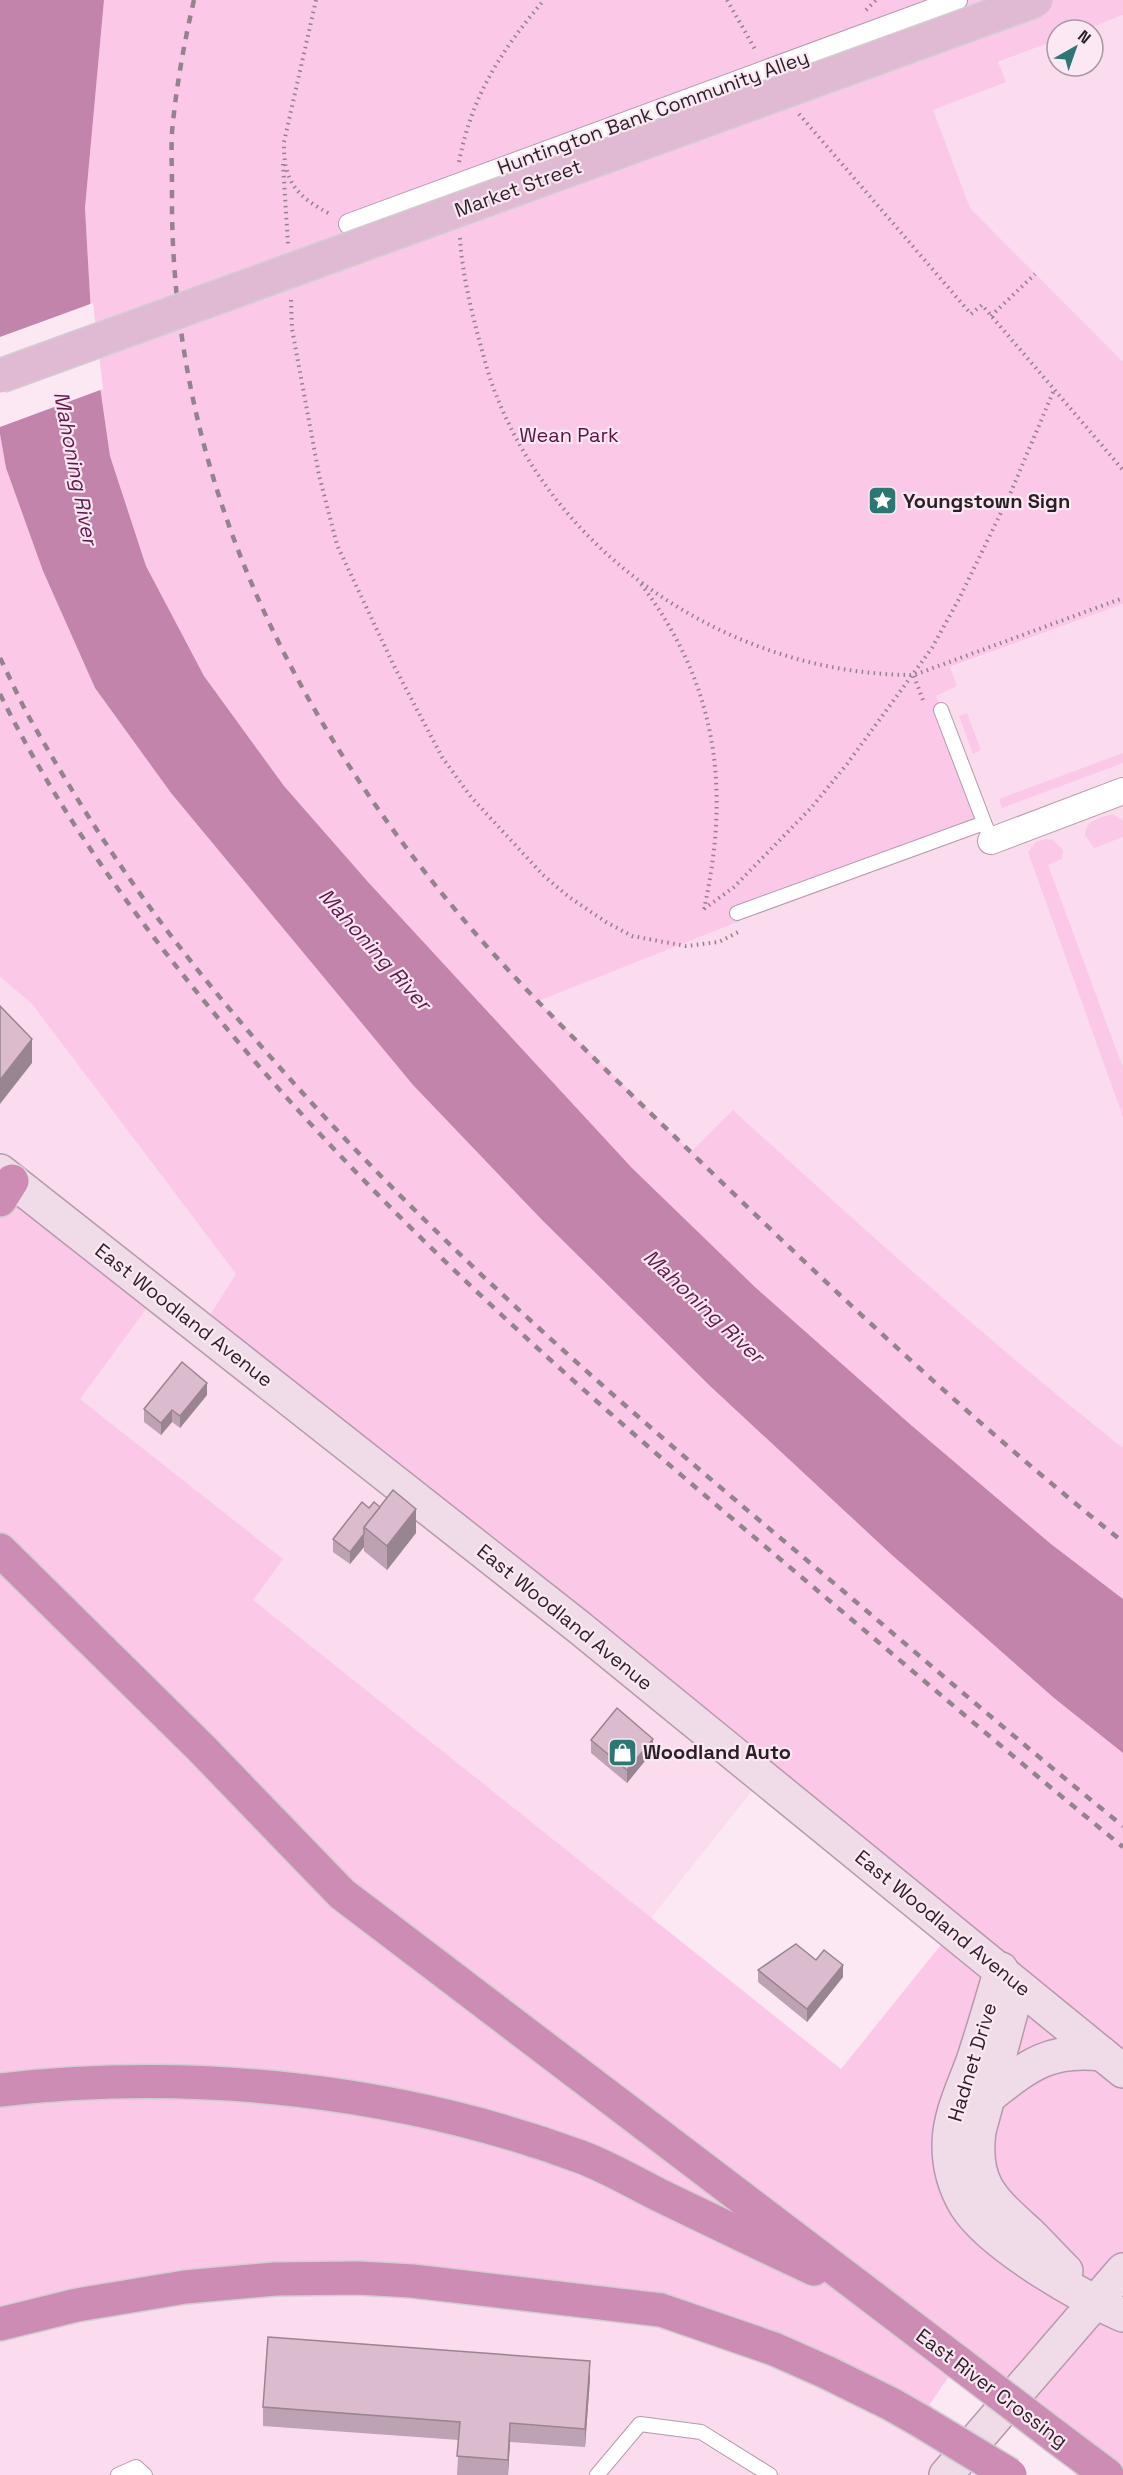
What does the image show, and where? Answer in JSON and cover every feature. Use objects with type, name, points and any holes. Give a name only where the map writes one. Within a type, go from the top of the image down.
[{"type":"highway","points":[[0,1550],[201,1748],[342,1894],[878,2300]]},
{"type":"highway","points":[[0,2090],[145,2081],[255,2086],[368,2101],[438,2115],[540,2143],[584,2158],[878,2300]]},
{"type":"highway","points":[[0,2324],[77,2305],[184,2287],[275,2279],[358,2278],[412,2281],[661,2310],[774,2349],[836,2376],[919,2420],[1010,2475]]},
{"type":"highway","name":"East River Crossing","points":[[878,2300],[1107,2475]]},
{"type":"main road","name":"Market Street","points":[[0,376],[1036,0]]},
{"type":"main road","name":"East Woodland Avenue","points":[[4,1184],[580,1628],[1113,2062]]},
{"type":"main road","name":"Hadnet Drive","points":[[1010,1977],[976,2153],[984,2184],[997,2203],[1109,2309]]},
{"type":"main road","name":"Hadnet Drive","points":[[1010,1977],[987,2021],[952,2121],[949,2144],[951,2169],[958,2192],[981,2223],[1022,2258],[1109,2309]]},
{"type":"main road","points":[[987,2098],[1024,2069],[1049,2057],[1077,2051],[1113,2062]]},
{"type":"main road","points":[[946,2475],[1109,2309],[1123,2270]]},
{"type":"street","name":"Huntington Bank Community Alley","points":[[349,224],[957,0]]},
{"type":"street","points":[[987,832],[1123,791]]},
{"type":"lane","points":[[737,913],[987,832],[941,710]]},
{"type":"lane","points":[[597,2475],[640,2424],[701,2432],[770,2475]]},
{"type":"lane","points":[[118,2475],[136,2468],[145,2475]]},
{"type":"path","points":[[288,247],[283,164],[284,142],[316,0]]},
{"type":"path","points":[[457,184],[458,166],[466,127],[484,85],[503,53],[544,0]]},
{"type":"path","points":[[727,0],[767,70]]},
{"type":"path","points":[[798,112],[971,314],[982,305],[1123,470]]},
{"type":"path","points":[[283,164],[299,193],[315,206],[349,224]]},
{"type":"path","points":[[460,228],[469,302],[483,353],[496,397],[521,448],[549,491],[583,532],[664,600],[709,626],[768,651],[838,670],[878,675],[914,675],[1123,598]]},
{"type":"path","points":[[991,316],[1035,274]]},
{"type":"path","points":[[290,294],[292,329],[319,475],[337,545],[394,666],[447,765],[493,823],[543,875],[569,897],[606,922],[632,936],[686,946],[719,942],[744,930]]},
{"type":"path","points":[[704,909],[734,887],[811,808],[914,675],[959,599],[1010,494],[1054,390]]},
{"type":"path","points":[[637,579],[665,616],[684,654],[699,688],[711,731],[718,818],[714,868],[704,909]]},
{"type":"path","points":[[914,675],[925,708]]},
{"type":"path","points":[[704,909],[727,902]]},
{"type":"shaded area","points":[[1123,15],[1123,362],[970,208],[932,110],[1005,82],[998,63],[1045,45],[1045,78],[1105,78],[1105,22]]},
{"type":"shaded area","points":[[1123,604],[1123,1542],[734,1194],[537,1001],[740,921],[737,913],[941,710],[929,676]]},
{"type":"shaded area","points":[[0,977],[32,1004],[236,1274],[201,1329],[763,1777],[651,1918],[252,1600],[282,1559],[80,1399],[0,1171]]},
{"type":"shaded area","points":[[275,2279],[661,2310],[968,2450],[946,2475],[0,2475],[0,2324]]},
{"type":"green space","name":"Wean Park","points":[[104,0],[1123,0],[1123,15],[1105,22],[1105,18],[1045,18],[1045,44],[998,62],[1006,82],[933,110],[970,208],[1123,362],[1123,604],[950,667],[957,686],[936,696],[984,823],[738,914],[740,921],[538,1001],[691,1152],[733,1110],[925,1282],[1123,1448],[1123,1599],[1051,1544],[911,1425],[755,1287],[632,1168],[369,883],[284,786],[204,676],[146,566],[110,456],[92,331],[85,208]]},
{"type":"green space","points":[[0,434],[6,468],[43,571],[95,688],[171,793],[413,1085],[543,1221],[710,1386],[893,1556],[1054,1698],[1123,1753],[1123,2475],[958,2363],[919,2420],[661,2310],[358,2278],[0,2324],[0,1171],[157,1294],[80,1399],[283,1559],[253,1600],[841,2069],[952,1931],[201,1329],[236,1274],[32,1004],[0,977]]},
{"type":"green space","points":[[967,713],[981,750],[973,754],[959,716]]},
{"type":"green space","points":[[1123,753],[1123,763],[1002,808],[999,799]]},
{"type":"green space","points":[[1112,814],[1123,821],[1123,837],[1094,848],[1085,835],[1088,826],[1094,820]]},
{"type":"green space","points":[[1046,839],[1053,840],[1063,850],[1062,859],[1048,865],[1123,1068],[1123,1117],[1028,852],[1036,842]]},
{"type":"water","name":"Mahoning River","points":[[0,0],[104,0],[85,208],[92,331],[110,456],[146,566],[204,676],[284,786],[369,883],[632,1168],[755,1287],[911,1425],[1051,1544],[1123,1599],[1123,1753],[1054,1698],[893,1556],[710,1386],[543,1221],[413,1085],[171,793],[95,688],[43,571],[6,468],[0,434]]},
{"type":"pier","points":[[93,303],[103,389],[0,427],[0,337]]},
{"type":"building","points":[[0,1006],[32,1039],[0,1080]]},
{"type":"building","points":[[182,1362],[207,1383],[180,1416],[172,1410],[161,1423],[144,1409]]},
{"type":"building","points":[[393,1490],[416,1509],[387,1546],[364,1527]]},
{"type":"building","points":[[362,1502],[369,1508],[374,1502],[380,1507],[364,1527],[364,1534],[350,1552],[333,1539]]},
{"type":"building","name":"Woodland Auto","points":[[617,1708],[653,1739],[627,1770],[591,1740]]},
{"type":"building","points":[[796,1944],[816,1960],[824,1950],[843,1965],[807,2009],[758,1970]]},
{"type":"building","points":[[268,2337],[590,2361],[585,2429],[510,2423],[508,2460],[457,2456],[460,2422],[263,2407]]},
{"type":"railway","points":[[194,0],[178,82],[172,132],[177,293],[192,393],[217,490],[252,584],[295,674],[346,761],[404,845],[469,926],[584,1048],[909,1359],[1014,1452],[1123,1542]]},
{"type":"railway","points":[[0,658],[27,713],[70,787],[105,843],[162,924],[249,1032],[319,1111],[392,1187],[467,1261],[623,1404],[1123,1826]]},
{"type":"railway","points":[[0,694],[23,739],[76,827],[133,910],[228,1030],[353,1169],[486,1301],[625,1426],[1123,1847]]},
{"type":"place","name":"Youngstown Sign","points":[[882,501]]},
{"type":"place","name":"Woodland Auto","points":[[622,1752]]}]
